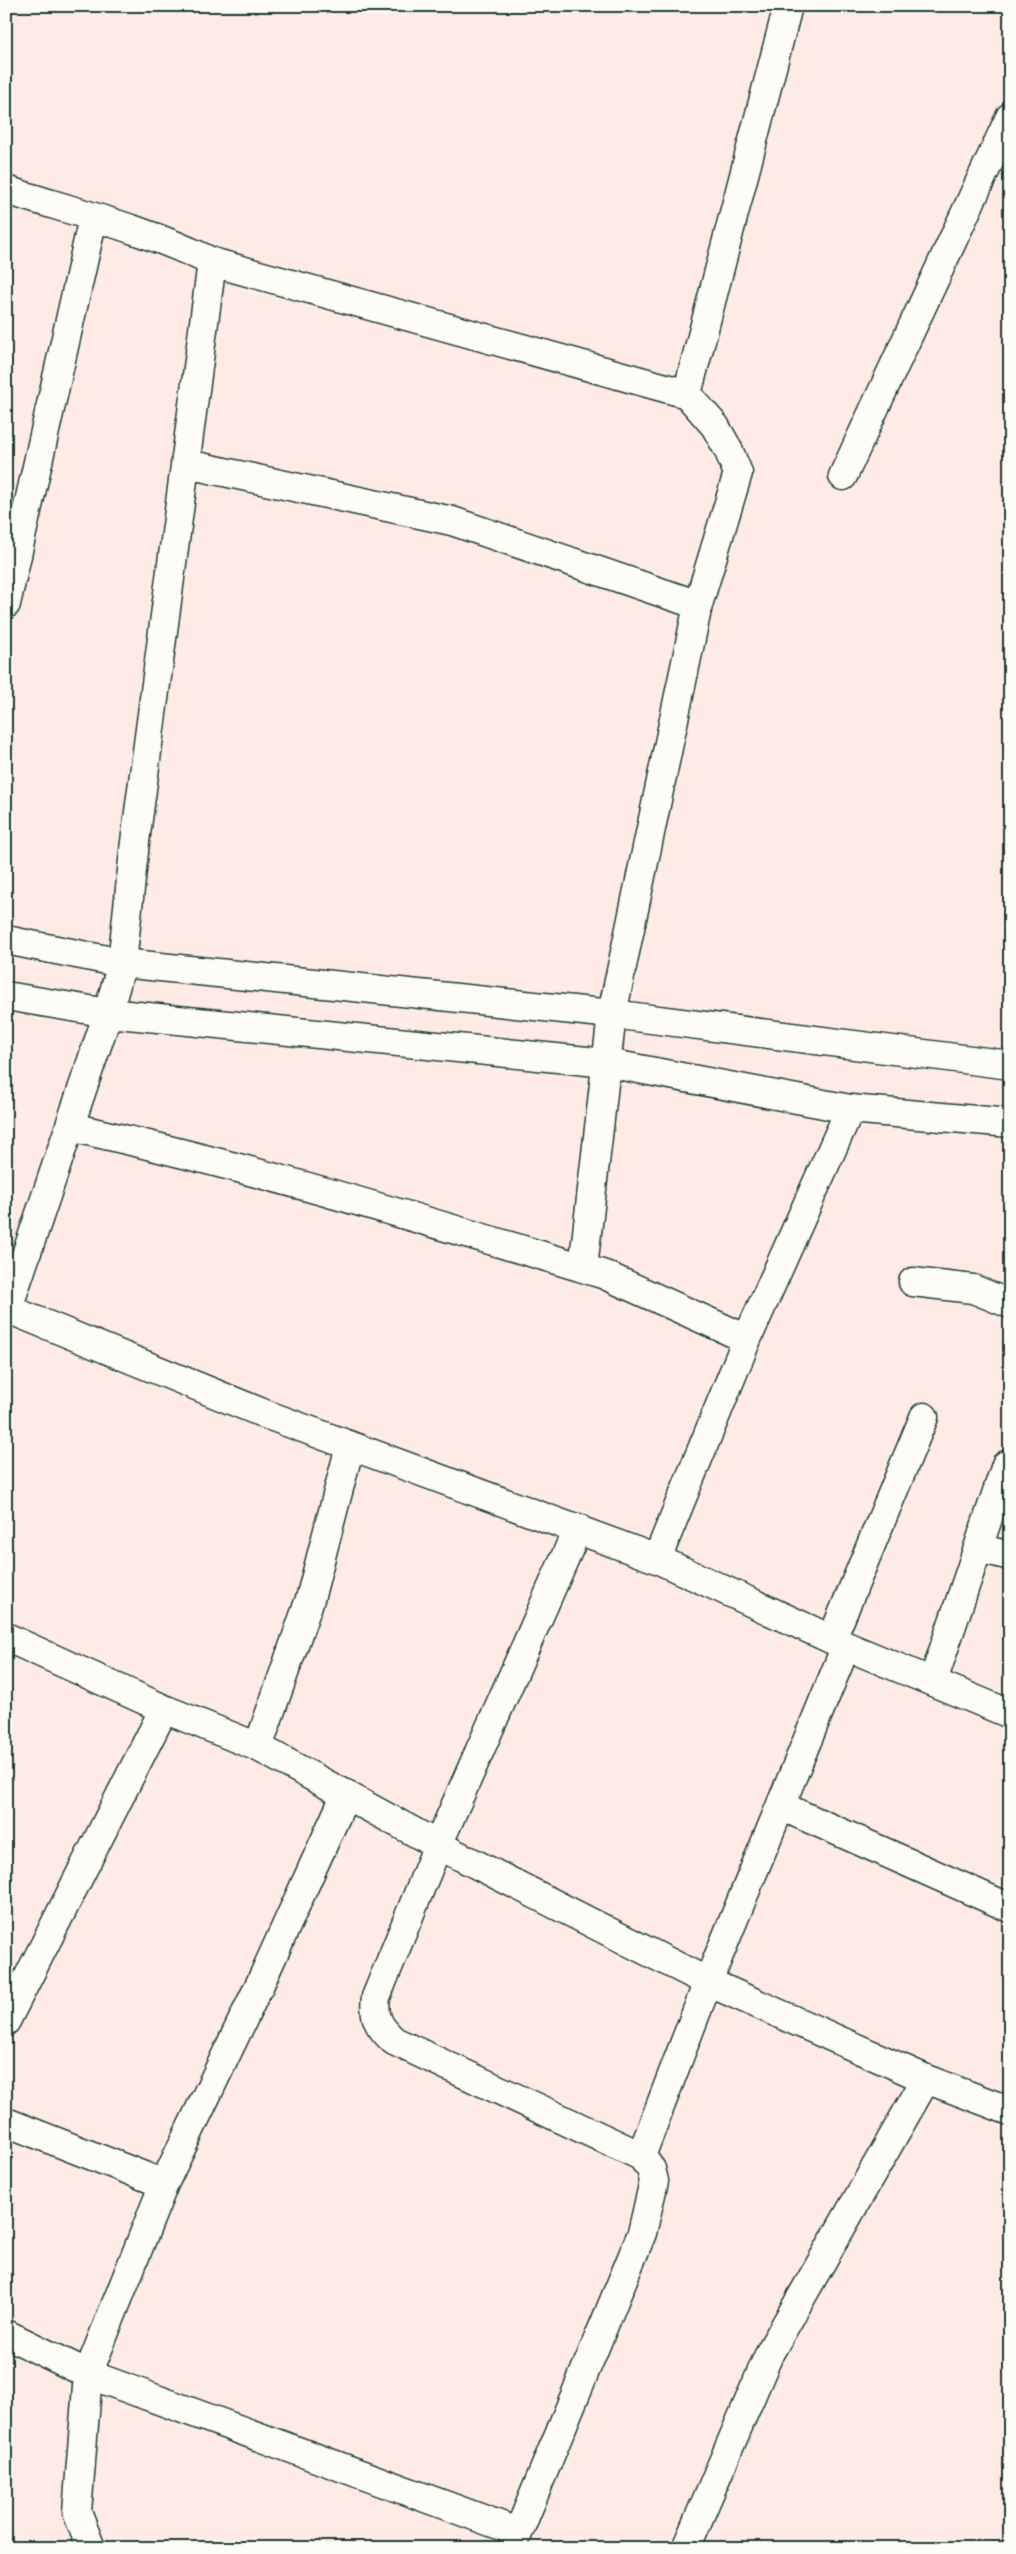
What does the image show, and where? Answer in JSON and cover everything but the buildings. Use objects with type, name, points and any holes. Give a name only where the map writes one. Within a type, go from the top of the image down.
[{"type":"street","points":[[687,394],[788,6]]},
{"type":"street","points":[[843,476],[1010,117]]},
{"type":"street","points":[[6,190],[174,245],[212,262],[687,394],[715,426],[728,449],[738,473],[698,605],[612,1014],[583,1268]]},
{"type":"street","points":[[6,604],[93,218]]},
{"type":"street","points":[[212,262],[187,464],[135,842],[122,963],[108,1013],[7,1311],[350,1446],[578,1528],[657,1559],[839,1643],[1010,1714]]},
{"type":"street","points":[[187,464],[452,521],[698,605]]},
{"type":"street","points":[[6,940],[122,963],[612,1014],[1010,1065]]},
{"type":"street","points":[[6,996],[108,1013],[607,1064],[850,1109],[1010,1123]]},
{"type":"street","points":[[657,1559],[747,1339],[850,1109]]},
{"type":"street","points":[[70,1127],[135,1141],[362,1202],[583,1268],[605,1275],[747,1339]]},
{"type":"street","points":[[913,1282],[973,1290],[1010,1304]]},
{"type":"street","points":[[641,2156],[708,1982],[781,1806],[839,1643],[924,1417]]},
{"type":"street","points":[[258,1747],[310,1599],[350,1446]]},
{"type":"street","points":[[933,1682],[1006,1465]]},
{"type":"street","points":[[6,2334],[88,2374],[515,2540],[642,2233],[654,2181],[651,2169],[641,2156],[394,2041],[377,2023],[374,2010],[376,1998],[438,1845],[578,1528]]},
{"type":"street","points":[[978,1548],[1010,1556]]},
{"type":"street","points":[[6,1637],[164,1709],[258,1747],[438,1845],[708,1982],[926,2078],[1010,2110]]},
{"type":"street","points":[[6,2021],[164,1709]]},
{"type":"street","points":[[91,2548],[78,2512],[88,2374],[164,2184],[259,1986],[346,1794]]},
{"type":"street","points":[[781,1806],[1010,1908]]},
{"type":"street","points":[[686,2548],[770,2352],[926,2078]]},
{"type":"street","points":[[6,2122],[164,2184]]}]
